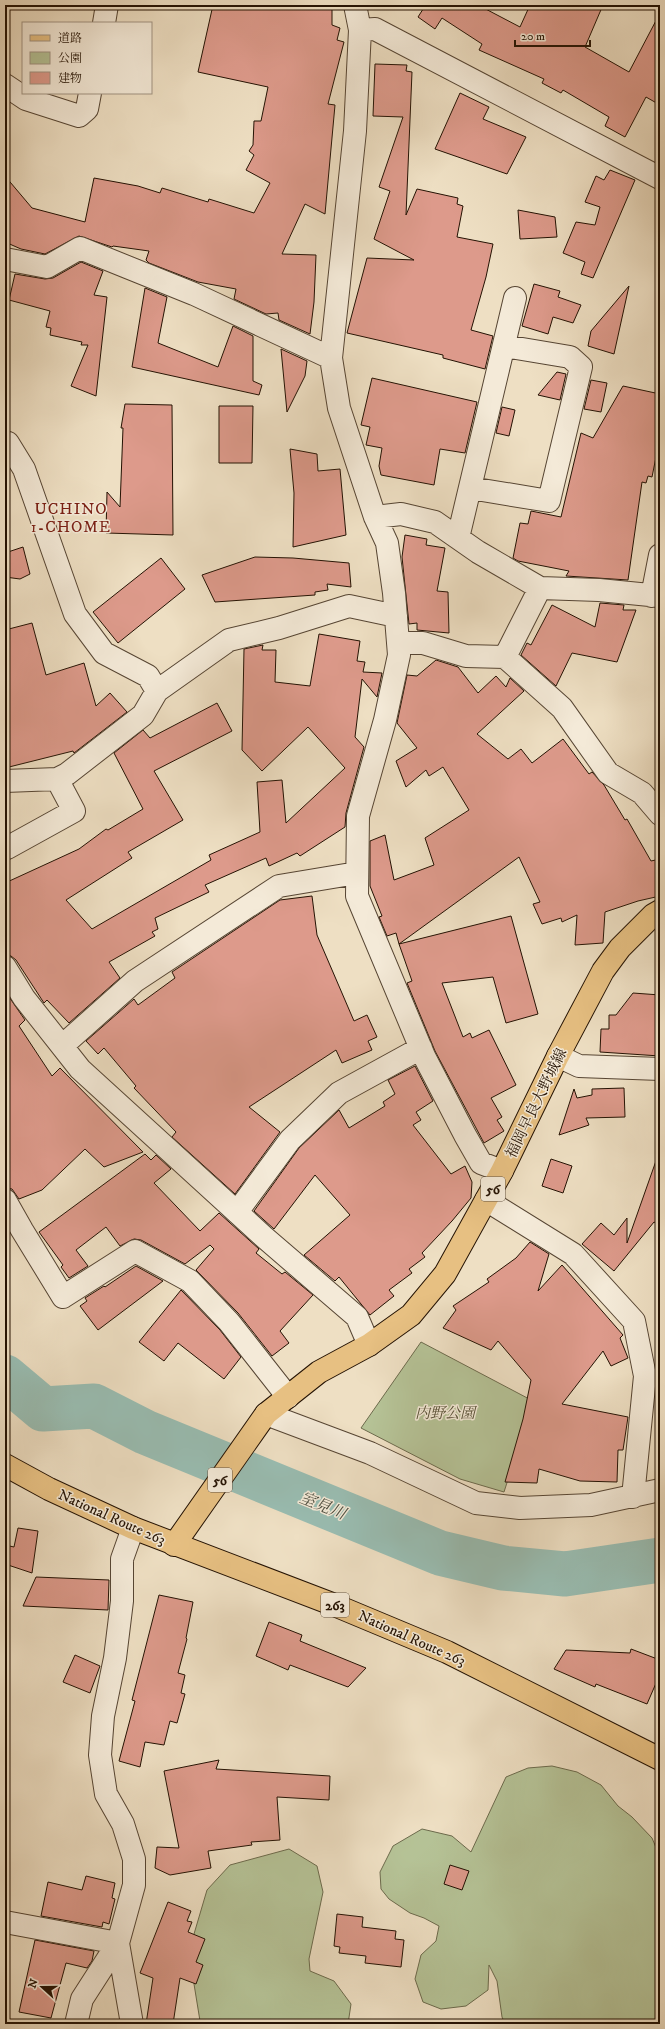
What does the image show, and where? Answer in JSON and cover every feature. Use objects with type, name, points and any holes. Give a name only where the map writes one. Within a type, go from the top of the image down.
[{"type":"main road","name":"福岡早良大野城線","points":[[266,1414],[319,1372],[370,1345],[411,1315],[445,1274],[502,1171],[558,1056],[603,971],[620,948],[653,915],[660,911]]},
{"type":"main road","name":"56","points":[[174,1545],[266,1414]]},
{"type":"main road","name":"National Route 263","points":[[5,1465],[49,1489],[133,1528],[174,1545],[332,1604],[447,1652],[660,1759]]},
{"type":"street","points":[[104,22],[107,5]]},
{"type":"street","points":[[355,5],[360,30],[355,131],[331,358],[339,408],[375,518],[387,543],[399,655],[385,720],[358,816],[357,896],[421,1048],[481,1163],[502,1171]]},
{"type":"street","points":[[360,30],[375,29],[660,178]]},
{"type":"street","points":[[5,85],[26,99],[79,116],[87,109],[90,94]]},
{"type":"street","points":[[5,259],[46,267],[80,248],[194,294],[331,358]]},
{"type":"street","points":[[458,538],[516,298]]},
{"type":"street","points":[[470,488],[549,501],[582,367],[570,357],[504,346]]},
{"type":"street","points":[[5,443],[8,443],[24,470],[75,614],[104,653],[148,676],[157,691]]},
{"type":"street","points":[[375,518],[401,514],[435,522],[478,552],[540,588],[599,590],[656,596],[660,555]]},
{"type":"street","points":[[505,657],[540,588]]},
{"type":"street","points":[[5,781],[57,779],[67,774],[143,715],[157,691],[229,640],[279,628],[350,606],[396,616]]},
{"type":"street","points":[[398,643],[422,643],[466,656],[505,657],[562,708],[608,772],[642,793],[660,814]]},
{"type":"street","points":[[8,848],[74,811],[57,779]]},
{"type":"street","points":[[62,1046],[135,981],[279,886],[357,873]]},
{"type":"street","points":[[5,967],[24,998],[80,1069],[237,1212],[357,1317],[370,1345]]},
{"type":"street","points":[[237,1212],[290,1140],[339,1092],[421,1048]]},
{"type":"street","points":[[558,1056],[579,1066],[660,1069]]},
{"type":"street","points":[[5,1200],[63,1297],[135,1251],[190,1281],[229,1322],[288,1397]]},
{"type":"street","points":[[486,1200],[574,1254],[634,1321],[646,1376],[633,1497]]},
{"type":"street","points":[[266,1414],[370,1453],[476,1503],[520,1508],[591,1505],[660,1490]]},
{"type":"street","points":[[76,2024],[82,1998],[118,1944],[134,1885],[134,1859],[122,1824],[106,1794],[100,1754],[103,1716],[115,1658],[121,1608],[122,1559],[133,1528]]},
{"type":"street","points":[[5,1922],[118,1944]]},
{"type":"street","points":[[118,1944],[132,2024]]},
{"type":"green space","name":"内野公園","points":[[421,1342],[533,1401],[504,1492],[460,1479],[361,1428]]},
{"type":"green space","points":[[552,1766],[577,1772],[601,1785],[618,1806],[632,1817],[652,1838],[660,1857],[660,2024],[505,2024],[502,2017],[497,1981],[489,1965],[488,1990],[466,2006],[441,2009],[423,2002],[415,1979],[421,1955],[436,1941],[439,1926],[410,1913],[389,1899],[381,1889],[380,1872],[393,1846],[422,1829],[452,1836],[471,1852],[506,1777],[528,1768]]},
{"type":"green space","points":[[289,1849],[317,1866],[323,1892],[309,1959],[310,1971],[334,1981],[351,2004],[348,2024],[202,2024],[200,2021],[194,1984],[194,1934],[207,1890],[230,1865]]},
{"type":"building","points":[[213,5],[332,5],[332,25],[340,28],[337,40],[344,42],[328,104],[335,105],[325,214],[305,204],[282,254],[316,255],[314,302],[310,334],[279,320],[278,313],[266,314],[234,299],[236,289],[198,282],[149,263],[146,260],[149,251],[112,247],[79,236],[45,254],[21,249],[5,242],[5,176],[32,208],[85,222],[94,178],[138,186],[160,193],[162,188],[208,202],[209,199],[254,213],[270,183],[246,170],[254,155],[249,151],[253,145],[254,121],[261,121],[268,87],[198,72]]},
{"type":"building","points":[[424,5],[478,5],[520,27],[530,5],[603,5],[585,47],[629,72],[660,13],[660,105],[646,97],[625,137],[605,126],[609,117],[563,90],[561,93],[542,83],[544,79],[479,50],[482,44],[442,18],[435,29],[418,17],[425,6]]},
{"type":"building","points":[[375,64],[407,65],[406,71],[412,72],[406,215],[417,189],[458,198],[457,204],[463,206],[457,237],[493,244],[486,277],[471,330],[493,336],[485,369],[443,358],[443,355],[347,333],[367,258],[414,260],[374,239],[390,191],[379,187],[403,117],[373,116]]},
{"type":"building","points":[[460,93],[489,107],[483,119],[526,137],[507,174],[435,149]]},
{"type":"building","points":[[610,170],[635,180],[593,278],[581,274],[585,262],[563,253],[576,222],[595,225],[600,207],[585,202],[596,176],[604,180]]},
{"type":"building","points":[[518,210],[555,217],[557,237],[520,239]]},
{"type":"building","points":[[81,262],[103,271],[94,295],[107,297],[96,396],[71,386],[88,345],[81,345],[82,342],[50,335],[51,328],[46,327],[50,311],[9,300],[15,274],[45,279],[53,278]]},
{"type":"building","points":[[534,284],[560,291],[558,297],[581,305],[573,323],[553,317],[548,334],[522,326]]},
{"type":"building","points":[[629,286],[614,354],[588,346],[591,331]]},
{"type":"building","points":[[145,288],[167,297],[158,343],[218,367],[233,326],[253,336],[253,381],[262,385],[259,395],[132,367]]},
{"type":"building","points":[[281,349],[307,361],[305,376],[287,412]]},
{"type":"building","points":[[557,372],[566,374],[560,400],[538,395]]},
{"type":"building","points":[[372,378],[477,402],[465,453],[440,449],[434,485],[381,475],[379,466],[382,448],[366,445],[370,427],[361,425]]},
{"type":"building","points":[[591,380],[607,383],[601,412],[584,409]]},
{"type":"building","points":[[623,386],[660,394],[660,437],[652,477],[648,476],[646,483],[642,482],[628,580],[566,576],[569,571],[518,561],[513,558],[520,523],[528,524],[531,511],[561,517],[581,433],[593,438]]},
{"type":"building","points":[[125,404],[172,405],[173,535],[106,533],[107,492],[120,507],[123,428],[121,428]]},
{"type":"building","points":[[219,406],[253,406],[252,463],[219,463]]},
{"type":"building","points":[[502,407],[515,410],[509,436],[496,433]]},
{"type":"building","points":[[290,449],[317,454],[318,471],[340,469],[346,535],[293,547],[294,493]]},
{"type":"building","points":[[405,535],[427,539],[426,545],[445,548],[437,591],[448,592],[449,633],[417,630],[417,623],[409,624],[402,557]]},
{"type":"building","points":[[23,547],[30,574],[20,579],[5,577],[5,553]]},
{"type":"building","points":[[255,557],[293,558],[349,563],[351,587],[327,584],[328,590],[315,592],[315,595],[215,602],[202,575]]},
{"type":"building","points":[[161,558],[185,589],[118,643],[93,612]]},
{"type":"building","points":[[600,603],[624,605],[623,610],[636,610],[617,662],[572,653],[556,686],[521,655],[527,643],[531,645],[552,605],[595,627]]},
{"type":"building","points":[[32,623],[46,675],[84,663],[96,706],[110,693],[127,712],[74,753],[73,751],[5,768],[5,630]]},
{"type":"building","points":[[319,634],[360,641],[357,661],[365,662],[363,672],[382,673],[377,697],[362,679],[355,737],[364,747],[346,813],[345,827],[300,856],[297,853],[269,866],[266,858],[205,885],[209,892],[155,918],[158,929],[152,932],[155,936],[109,962],[120,978],[69,1023],[47,1000],[44,1003],[16,960],[11,956],[5,955],[5,883],[79,849],[106,829],[108,830],[143,809],[114,753],[143,730],[150,738],[217,703],[232,731],[154,771],[183,820],[128,852],[132,858],[66,900],[92,929],[211,860],[209,855],[260,832],[257,782],[282,780],[286,823],[345,768],[308,727],[262,771],[242,750],[244,649],[263,645],[262,650],[276,650],[275,682],[310,686]]},
{"type":"building","points":[[436,660],[458,667],[478,693],[496,676],[506,687],[510,678],[524,691],[477,734],[508,759],[521,749],[532,763],[563,739],[589,774],[592,772],[604,785],[625,820],[627,819],[651,861],[660,859],[660,896],[638,901],[605,912],[603,943],[575,945],[577,915],[562,922],[561,918],[542,924],[533,904],[540,902],[519,857],[399,944],[396,933],[387,936],[379,917],[382,916],[370,886],[370,841],[385,835],[394,880],[434,865],[425,838],[469,810],[443,767],[429,776],[426,770],[406,787],[396,761],[417,748],[397,723],[407,675],[417,676]]},
{"type":"building","points":[[312,896],[317,935],[354,1021],[367,1015],[377,1037],[368,1041],[372,1050],[342,1063],[336,1050],[249,1107],[280,1132],[235,1194],[172,1137],[176,1132],[134,1088],[136,1086],[104,1048],[98,1054],[86,1041],[134,999],[138,1005],[175,978],[172,972],[280,900]]},
{"type":"building","points":[[511,916],[538,1014],[506,1023],[493,977],[442,983],[463,1037],[470,1033],[472,1038],[489,1030],[516,1085],[491,1098],[502,1117],[497,1120],[504,1131],[484,1143],[435,1051],[407,983],[412,981],[399,944]]},
{"type":"building","points":[[5,991],[25,1020],[19,1026],[52,1076],[60,1068],[143,1152],[104,1167],[85,1149],[42,1190],[19,1199],[12,1189],[5,1188]]},
{"type":"building","points":[[633,993],[660,995],[660,1056],[600,1052],[601,1029],[609,1029],[609,1015],[616,1015]]},
{"type":"building","points":[[415,1066],[433,1101],[416,1112],[421,1120],[413,1125],[451,1174],[465,1166],[472,1182],[471,1198],[422,1253],[425,1257],[409,1269],[412,1273],[389,1290],[394,1296],[370,1315],[339,1277],[335,1281],[304,1255],[350,1215],[315,1175],[274,1229],[254,1211],[299,1148],[339,1110],[349,1128],[385,1106],[383,1102],[395,1094],[388,1080]]},
{"type":"building","points":[[624,1088],[625,1117],[586,1118],[589,1125],[559,1135],[574,1089],[577,1098],[592,1095],[592,1089]]},
{"type":"building","points":[[145,1154],[151,1160],[156,1155],[171,1169],[154,1183],[200,1231],[219,1213],[259,1249],[256,1253],[282,1274],[285,1272],[313,1295],[280,1331],[289,1343],[272,1356],[238,1313],[196,1270],[214,1249],[210,1245],[185,1264],[141,1240],[134,1239],[120,1246],[106,1227],[76,1250],[88,1266],[69,1278],[61,1267],[63,1265],[39,1232]]},
{"type":"building","points":[[657,1158],[660,1159],[660,1225],[654,1222],[614,1271],[582,1244],[601,1223],[614,1235],[627,1218],[627,1243]]},
{"type":"building","points":[[551,1159],[572,1166],[563,1193],[542,1186]]},
{"type":"building","points":[[530,1242],[549,1254],[538,1291],[562,1265],[623,1335],[620,1338],[628,1358],[611,1366],[603,1351],[562,1404],[628,1417],[623,1450],[618,1450],[617,1482],[580,1481],[539,1469],[537,1483],[505,1482],[523,1419],[531,1380],[498,1341],[491,1350],[443,1328],[456,1310],[453,1306],[489,1282],[487,1279],[516,1258]]},
{"type":"building","points":[[136,1266],[163,1281],[98,1330],[80,1306],[87,1301],[85,1298],[104,1286],[105,1287]]},
{"type":"building","points":[[181,1290],[220,1330],[241,1357],[224,1379],[178,1343],[164,1361],[139,1342]]},
{"type":"building","points":[[18,1528],[38,1531],[32,1573],[5,1564],[5,1545],[14,1547]]},
{"type":"building","points":[[36,1577],[109,1580],[108,1610],[23,1606]]},
{"type":"building","points":[[159,1595],[193,1602],[187,1639],[178,1673],[185,1675],[181,1693],[185,1694],[177,1723],[170,1721],[164,1745],[145,1742],[140,1767],[119,1761],[135,1701],[132,1700]]},
{"type":"building","points":[[269,1622],[302,1635],[300,1641],[366,1668],[348,1687],[290,1665],[288,1670],[256,1656]]},
{"type":"building","points":[[631,1649],[660,1660],[660,1674],[647,1704],[596,1684],[595,1687],[554,1669],[566,1650],[630,1653]]},
{"type":"building","points":[[75,1655],[100,1666],[90,1693],[63,1682]]},
{"type":"building","points":[[219,1760],[216,1769],[330,1776],[329,1800],[277,1797],[280,1840],[251,1842],[252,1845],[208,1851],[211,1868],[170,1875],[155,1868],[157,1847],[179,1848],[164,1771]]},
{"type":"building","points":[[450,1865],[469,1871],[462,1890],[444,1884]]},
{"type":"building","points":[[86,1876],[115,1883],[112,1898],[115,1899],[109,1924],[103,1922],[102,1927],[41,1916],[48,1882],[82,1890]]},
{"type":"building","points":[[168,1902],[191,1911],[187,1921],[192,1922],[188,1932],[205,1939],[196,1962],[203,1965],[196,1984],[180,1978],[173,2024],[146,2024],[153,1978],[140,1973]]},
{"type":"building","points":[[337,1914],[363,1917],[362,1927],[396,1931],[395,1939],[404,1940],[401,1967],[365,1963],[366,1956],[339,1953],[340,1947],[334,1946]]},
{"type":"building","points":[[35,1940],[94,1951],[92,1961],[87,1968],[66,1963],[51,2018],[19,2012]]},
{"type":"waterway","name":"室見川","points":[[5,1377],[43,1409],[94,1406],[145,1432],[440,1553],[503,1568],[565,1574],[660,1560]]},
{"type":"district","name":"UCHINO 1-CHOME","points":[[71,517]]}]
